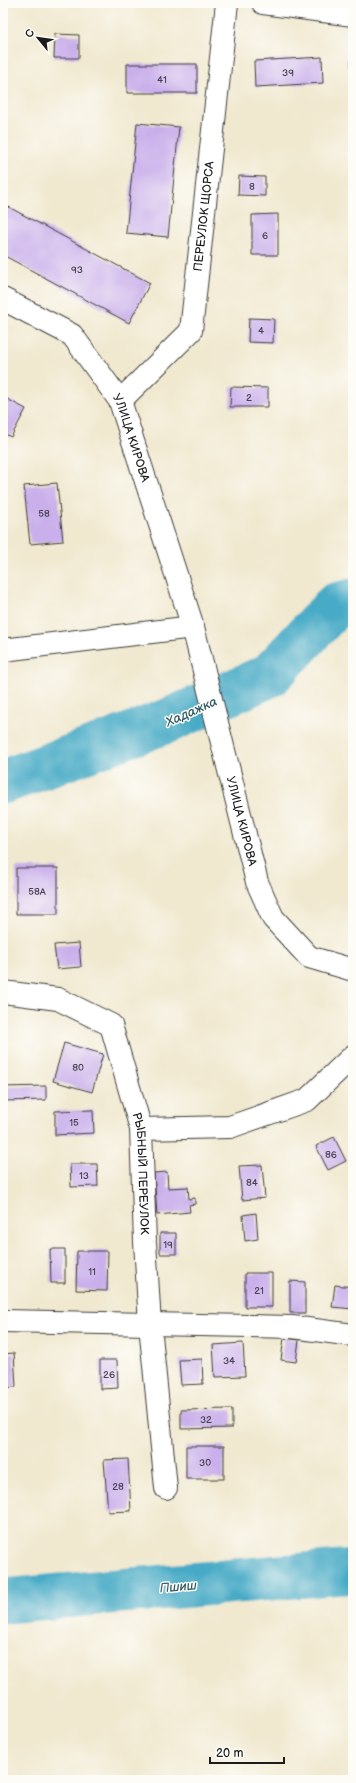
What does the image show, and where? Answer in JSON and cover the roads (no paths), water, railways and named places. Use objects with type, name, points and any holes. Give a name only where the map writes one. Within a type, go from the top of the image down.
[{"type":"street","name":"ПЕРЕУЛОК ЩОРСА","points":[[120,401],[191,331],[227,3]]},
{"type":"street","points":[[263,3],[353,15]]},
{"type":"street","name":"УЛИЦА КИРОВА","points":[[3,299],[72,335],[120,401],[193,627],[257,882],[273,918],[309,957],[353,970]]},
{"type":"street","points":[[3,650],[193,627]]},
{"type":"street","name":"РЫБНЫЙ ПЕРЕУЛОК","points":[[3,992],[58,999],[111,1025],[141,1129],[150,1325],[166,1488]]},
{"type":"street","points":[[141,1129],[230,1127],[307,1100],[353,1056]]},
{"type":"street","points":[[3,1321],[292,1327],[353,1335]]},
{"type":"waterway","name":"Хадажка","points":[[3,782],[170,720],[270,675],[336,605],[353,601]]},
{"type":"waterway","name":"Пшиш","points":[[3,1601],[353,1571]]}]
